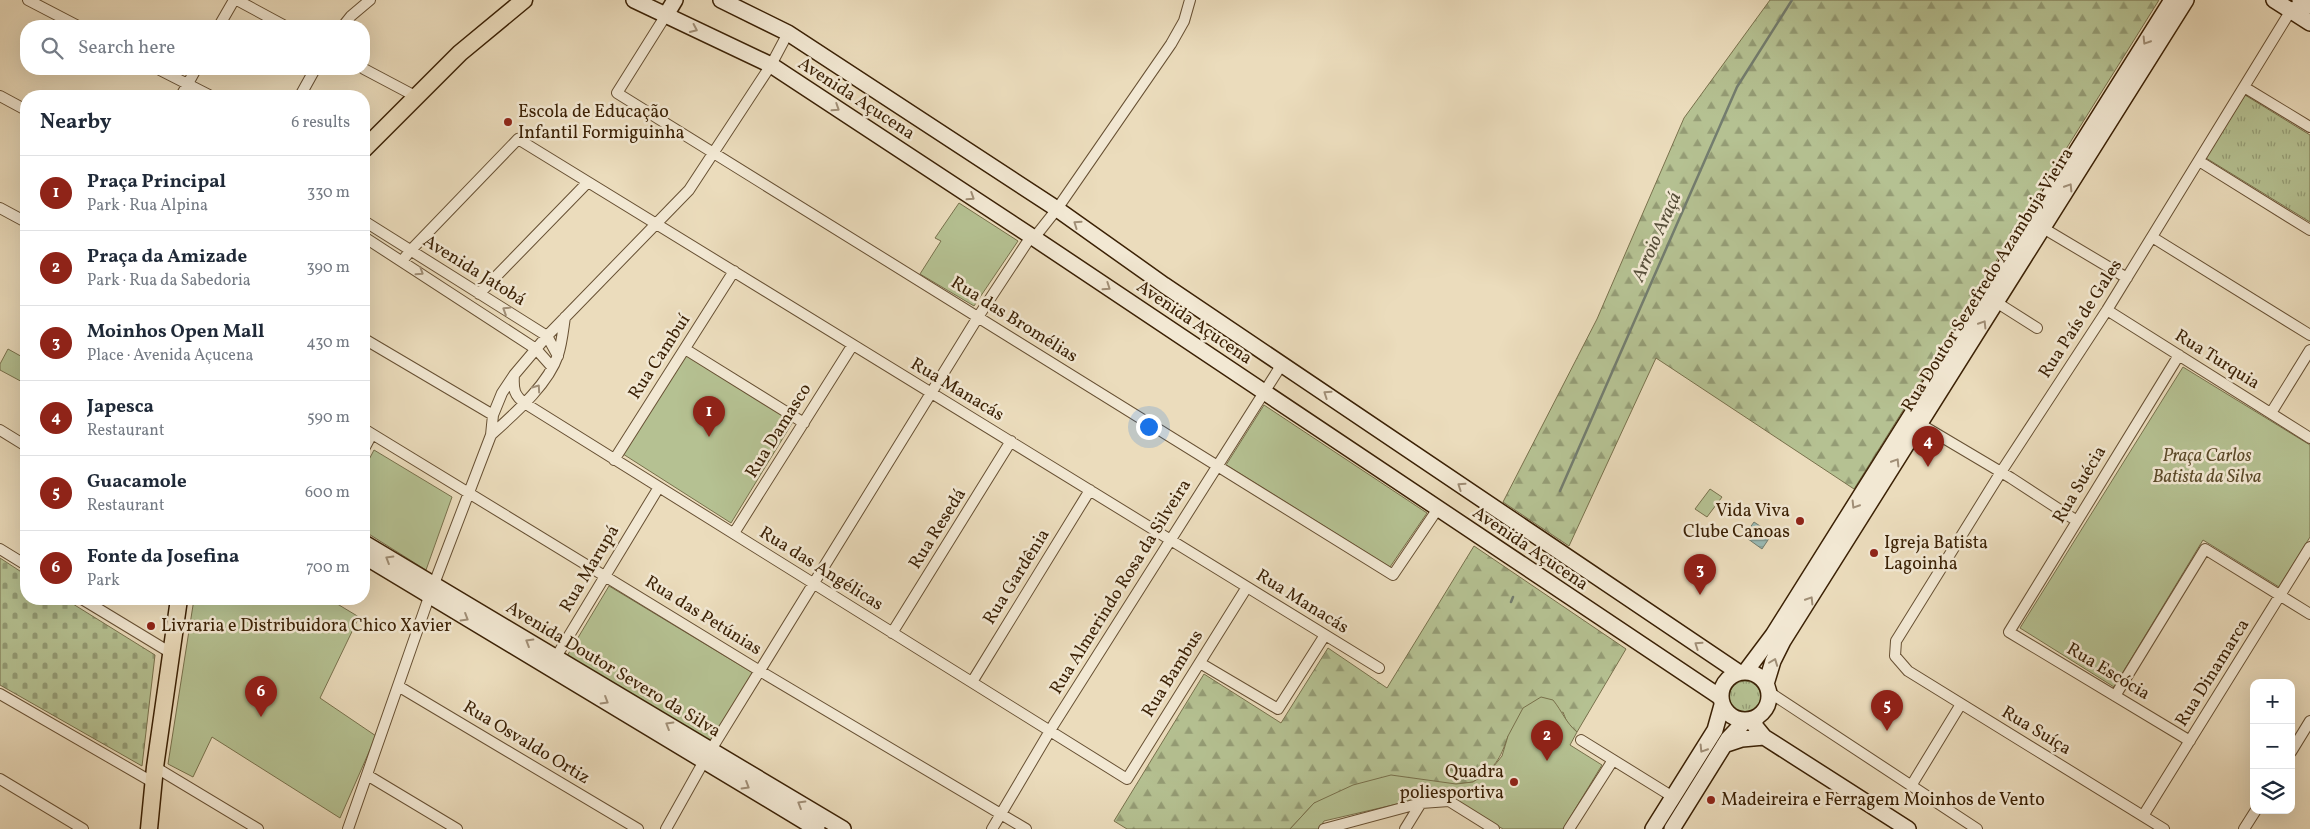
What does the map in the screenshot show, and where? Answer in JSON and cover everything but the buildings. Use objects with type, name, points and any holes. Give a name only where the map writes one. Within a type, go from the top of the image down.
[{"type":"main road","points":[[370,143],[460,53],[524,0]]},
{"type":"main road","name":"Avenida Açucena","points":[[634,0],[771,65],[1034,238],[1721,701]]},
{"type":"main road","points":[[666,15],[675,0]]},
{"type":"main road","name":"Avenida Açucena","points":[[721,0],[788,34],[1057,209],[1164,285],[1742,672]]},
{"type":"main road","name":"Rua Doutor Sezefredo Azambuja Vieira","points":[[1742,672],[1776,629],[2172,0]]},
{"type":"main road","name":"Rua Doutor Sezefredo Azambuja Vieira","points":[[1768,688],[1773,661],[1784,641],[2186,0]]},
{"type":"main road","points":[[2274,0],[2310,6]]},
{"type":"main road","points":[[2296,4],[2310,23]]},
{"type":"main road","name":"Avenida Doutor Severo da Silva","points":[[370,547],[431,591]]},
{"type":"main road","name":"Avenida Doutor Severo da Silva","points":[[370,559],[431,591],[707,755],[843,829]]},
{"type":"main road","points":[[149,829],[154,775],[178,605]]},
{"type":"main road","points":[[1653,829],[1715,730],[1725,682],[1742,672],[1754,673],[1768,688],[1766,708],[1750,719],[1724,745],[1672,829]]},
{"type":"main road","points":[[1721,701],[1732,717],[1750,719],[1764,737],[1908,829]]},
{"type":"main road","points":[[1724,745],[1742,738],[1764,737]]},
{"type":"main road","name":"Avenida Doutor Severo da Silva","points":[[707,755],[817,829]]},
{"type":"street","points":[[28,0],[66,20]]},
{"type":"street","points":[[223,20],[235,0],[273,20]]},
{"type":"street","points":[[348,20],[370,0]]},
{"type":"street","points":[[666,829],[707,755],[978,317],[1028,241],[1034,238],[1057,209],[1171,44],[1184,21],[1190,0]]},
{"type":"street","name":"Rua País de Gales","points":[[1895,656],[1896,641],[2001,472],[2107,310],[2296,4]]},
{"type":"street","name":"Rua das Bromélias","points":[[666,15],[617,92],[1394,575],[1437,510]]},
{"type":"street","points":[[348,829],[431,591],[491,435],[493,414],[502,393],[514,375],[547,336],[689,190],[771,65],[788,34]]},
{"type":"street","points":[[370,72],[415,96]]},
{"type":"street","points":[[170,75],[199,90]]},
{"type":"street","points":[[184,90],[192,75]]},
{"type":"street","points":[[303,90],[312,75]]},
{"type":"street","points":[[2244,87],[2310,127]]},
{"type":"street","points":[[0,96],[20,107]]},
{"type":"street","name":"Rua Manacás","points":[[411,250],[518,139],[852,346],[1379,668]]},
{"type":"street","points":[[2199,161],[2310,230]]},
{"type":"street","points":[[479,294],[587,183]]},
{"type":"street","points":[[0,208],[20,219]]},
{"type":"street","name":"Avenida Jatobá","points":[[370,225],[547,336],[558,356]]},
{"type":"street","points":[[2043,228],[2127,278]]},
{"type":"street","points":[[381,247],[389,236]]},
{"type":"street","points":[[2152,237],[2310,335]]},
{"type":"street","name":"Avenida Jatobá","points":[[370,241],[536,349],[552,367]]},
{"type":"street","points":[[402,261],[411,250]]},
{"type":"street","name":"Rua Cambuí","points":[[614,460],[734,272]]},
{"type":"street","points":[[1996,302],[2037,328]]},
{"type":"street","name":"Rua Turquia","points":[[2107,310],[2310,438]]},
{"type":"street","points":[[491,435],[526,404],[552,367],[558,356],[565,317]]},
{"type":"street","points":[[370,342],[493,414]]},
{"type":"street","name":"Rua Damasco","points":[[734,533],[852,346]]},
{"type":"street","points":[[685,349],[804,423]]},
{"type":"street","points":[[2271,413],[2310,350]]},
{"type":"street","name":"Rua Suécia","points":[[2009,632],[2179,355]]},
{"type":"street","name":"Rua Almerindo Rosa da Silveira","points":[[992,829],[1050,730],[1282,364]]},
{"type":"street","name":"Rua das Angélicas","points":[[514,375],[513,389],[518,399],[1127,779]]},
{"type":"street","points":[[1920,424],[2001,472],[2077,521]]},
{"type":"street","points":[[0,430],[20,442]]},
{"type":"street","name":"Rua das Petúnias","points":[[370,433],[606,575],[760,671],[1026,829]]},
{"type":"street","name":"Rua Resedá","points":[[892,633],[1011,442]]},
{"type":"street","name":"Rua Marupá","points":[[552,663],[659,487]]},
{"type":"street","name":"Rua Gardênia","points":[[972,682],[1090,490]]},
{"type":"street","name":"Rua Dinamarca","points":[[2143,816],[2310,547]]},
{"type":"street","points":[[0,549],[20,561]]},
{"type":"street","points":[[2115,696],[2205,549],[2310,614]]},
{"type":"street","name":"Rua Bambus","points":[[1127,779],[1247,587]]},
{"type":"street","points":[[92,605],[172,653]]},
{"type":"street","name":"Rua Escócia","points":[[2009,632],[2190,740]]},
{"type":"street","points":[[1200,663],[1278,709],[1325,635]]},
{"type":"street","name":"Rua Suíça","points":[[1895,656],[1908,671],[2164,829]]},
{"type":"street","name":"Rua Osvaldo Ortiz","points":[[398,686],[638,829]]},
{"type":"street","points":[[1768,688],[1977,829]]},
{"type":"street","points":[[0,694],[258,829]]},
{"type":"street","points":[[1911,786],[1961,704]]},
{"type":"street","points":[[2295,745],[2310,721]]},
{"type":"street","points":[[1581,740],[1673,797]]},
{"type":"street","points":[[1569,829],[1612,760]]},
{"type":"street","points":[[367,775],[457,829]]},
{"type":"street","points":[[0,779],[83,829]]},
{"type":"street","points":[[1324,829],[1421,803],[1450,801],[1491,828]]},
{"type":"street","points":[[1405,829],[1421,803]]},
{"type":"street","points":[[2244,829],[2253,814]]},
{"type":"green space","points":[[1770,0],[2159,0],[1854,489],[1656,358],[1569,546],[1503,502],[1597,319],[1684,118]]},
{"type":"green space","points":[[2245,95],[2310,135],[2310,222],[2206,158]]},
{"type":"green space","points":[[959,203],[1018,241],[974,306],[920,274],[941,241],[935,238]]},
{"type":"green space","points":[[8,349],[20,356],[20,381],[0,370],[0,364]]},
{"type":"green space","points":[[687,354],[794,420],[731,523],[623,454]]},
{"type":"green space","name":"Praça Carlos Batista da Silva","points":[[2183,367],[2310,445],[2310,537],[2279,587],[2203,540],[2114,687],[2020,628]]},
{"type":"green space","points":[[1264,405],[1427,513],[1390,567],[1226,465]]},
{"type":"green space","points":[[374,450],[452,497],[426,570],[370,535],[370,458]]},
{"type":"green space","points":[[1710,489],[1722,497],[1707,517],[1695,509]]},
{"type":"green space","points":[[1474,546],[1626,649],[1577,732],[1568,725],[1563,712],[1508,736],[1496,763],[1473,782],[1314,803],[1290,829],[1127,829],[1114,821],[1204,674],[1281,723],[1328,648],[1387,688]]},
{"type":"green space","points":[[0,558],[20,571],[20,605],[75,605],[155,655],[142,766],[0,685]]},
{"type":"green space","points":[[609,586],[753,673],[711,743],[567,656]]},
{"type":"green space","points":[[193,605],[339,605],[359,617],[320,698],[376,736],[340,818],[212,737],[193,777],[168,764]]},
{"type":"green space","points":[[1745,681],[1756,686],[1761,697],[1756,708],[1745,713],[1734,708],[1729,697],[1734,686]]},
{"type":"green space","points":[[1541,697],[1553,700],[1577,732],[1570,745],[1602,765],[1563,829],[1503,829],[1446,795],[1436,795],[1324,821],[1319,829],[1290,829],[1314,803],[1353,785],[1391,775],[1456,784],[1473,782],[1490,771],[1502,756],[1508,736],[1523,708]]},
{"type":"water","points":[[1754,522],[1772,534],[1762,549],[1744,536]]},
{"type":"waterway","name":"Arroio Araçá","points":[[1560,491],[1737,87],[1792,0]]},
{"type":"waterway","name":"Arroio Araçá","points":[[1511,602],[1513,597]]},
{"type":"place","name":"Escola de Educação Infantil Formiguinha","points":[[508,122]]},
{"type":"place","name":"Praça Principal","points":[[709,437]]},
{"type":"place","name":"Japesca","points":[[1928,467]]},
{"type":"place","name":"Vida Viva Clube Canoas","points":[[1800,521]]},
{"type":"place","name":"Igreja Batista Lagoinha","points":[[1874,553]]},
{"type":"place","name":"Moinhos Open Mall","points":[[1700,595]]},
{"type":"place","name":"Livraria e Distribuidora Chico Xavier","points":[[151,626]]},
{"type":"place","name":"Fonte da Josefina","points":[[261,717]]},
{"type":"place","name":"Guacamole","points":[[1887,731]]},
{"type":"place","name":"Praça da Amizade","points":[[1547,761]]},
{"type":"place","name":"Quadra poliesportiva","points":[[1514,782]]},
{"type":"place","name":"Madeireira e Ferragem Moinhos de Vento","points":[[1711,800]]}]
